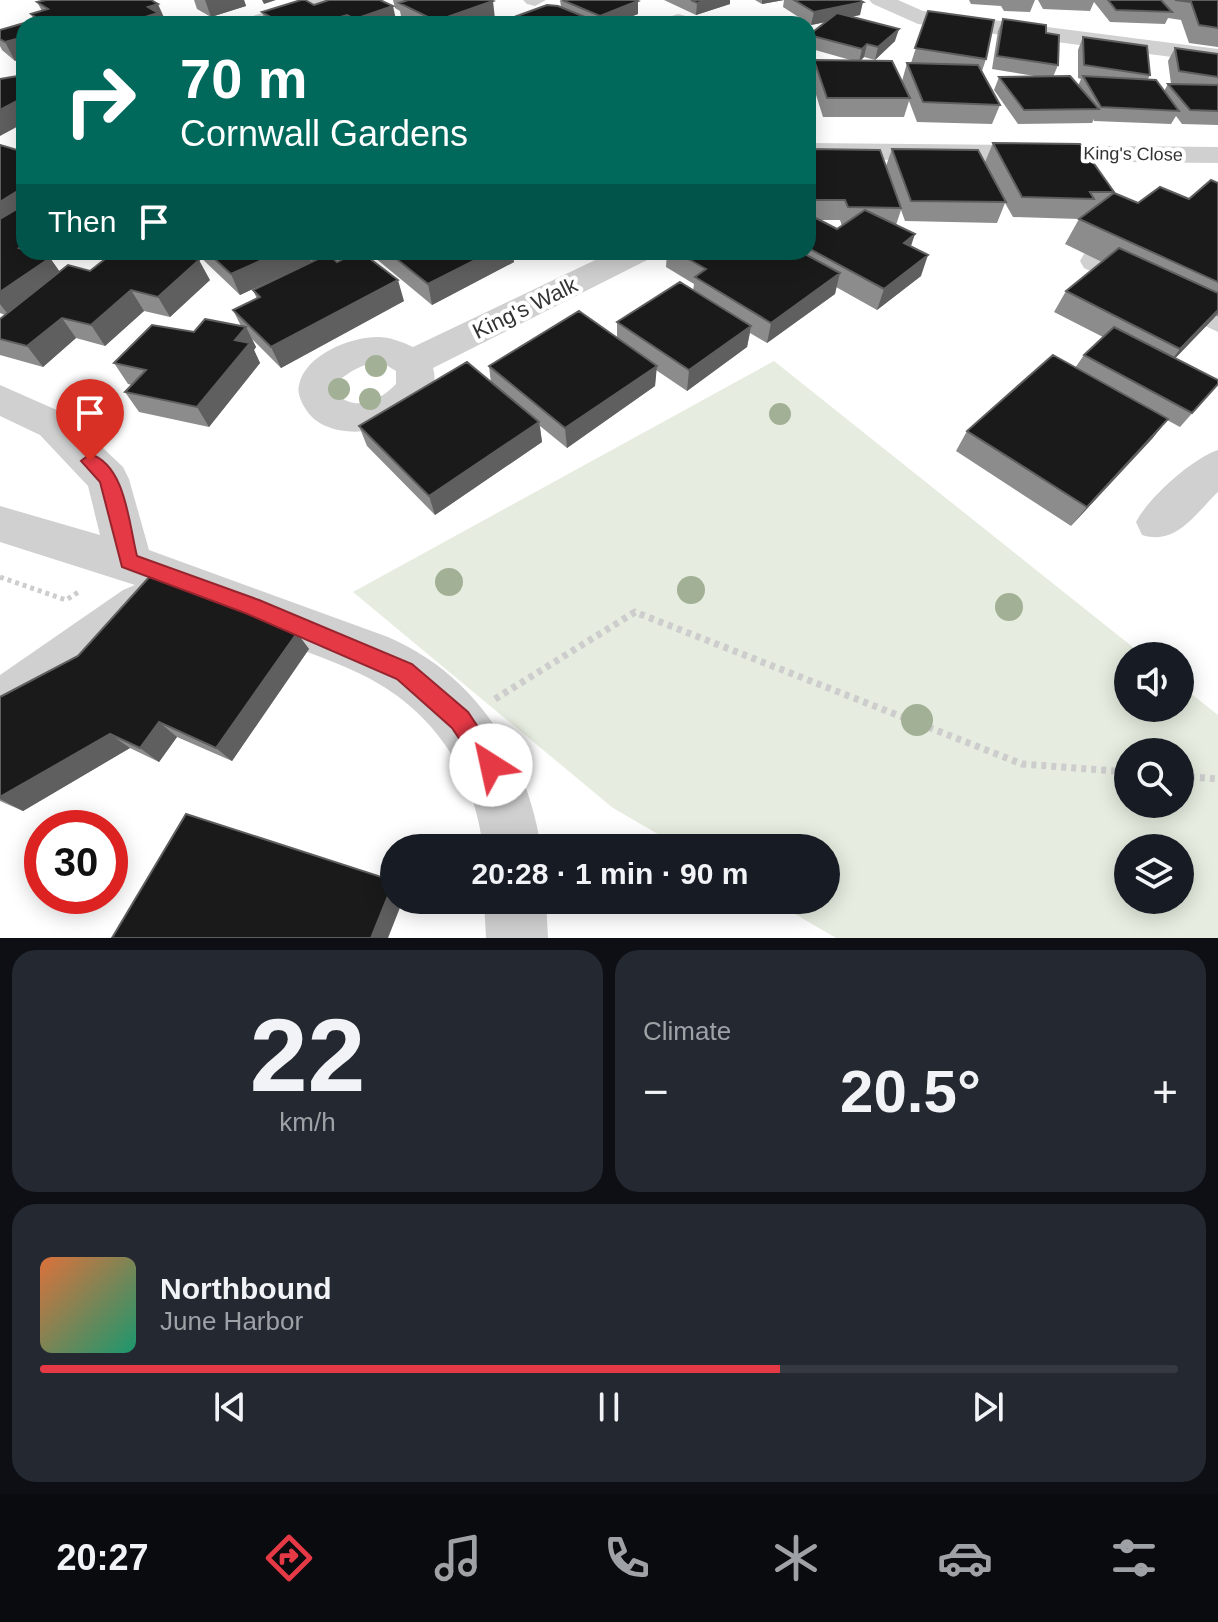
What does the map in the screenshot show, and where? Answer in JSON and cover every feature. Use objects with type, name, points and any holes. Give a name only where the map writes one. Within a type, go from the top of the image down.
[{"type":"street","points":[[276,16],[326,0]]},
{"type":"street","points":[[880,0],[918,17],[1218,56]]},
{"type":"street","name":"King's Close","points":[[816,151],[1218,155]]},
{"type":"street","name":"King's Walk","points":[[412,363],[622,260]]},
{"type":"street","points":[[1096,261],[1218,320]]},
{"type":"street","points":[[0,399],[54,425],[108,479],[129,561]]},
{"type":"street","points":[[1158,522],[1218,466]]},
{"type":"street","points":[[0,524],[129,561],[176,578],[252,606],[404,671],[460,720],[491,765],[510,822],[511,834]]},
{"type":"street","points":[[0,706],[176,578]]},
{"type":"street","points":[[516,914],[517,938]]},
{"type":"path","points":[[460,720],[635,612],[1022,764],[1114,771]]},
{"type":"path","points":[[1194,777],[1218,779]]},
{"type":"shaded area","points":[[774,361],[1126,642],[1114,642],[1114,722],[1194,722],[1194,696],[1218,715],[1218,938],[836,938],[795,914],[840,914],[840,834],[658,834],[613,808],[353,592]]},
{"type":"building","points":[[151,0],[158,4],[148,7],[158,13],[148,16],[34,16],[31,14],[48,9],[37,2]]},
{"type":"building","points":[[301,0],[314,5],[329,0],[380,0],[393,6],[364,16],[269,16],[262,12]]},
{"type":"building","points":[[408,0],[493,1],[450,16],[426,16],[399,3]]},
{"type":"building","points":[[562,0],[635,0],[638,1],[600,16]]},
{"type":"building","points":[[794,0],[859,0],[863,2],[814,12]]},
{"type":"building","points":[[1108,0],[1161,0],[1172,12],[1116,10]]},
{"type":"building","points":[[1175,0],[1218,0],[1218,28],[1199,25],[1191,2]]},
{"type":"building","points":[[547,5],[583,16],[517,16]]},
{"type":"building","points":[[928,11],[994,20],[986,59],[915,48]]},
{"type":"building","points":[[837,13],[899,29],[878,47],[867,44],[862,49],[816,37],[816,30]]},
{"type":"building","points":[[1003,19],[1046,25],[1046,33],[1059,35],[1058,65],[997,56]]},
{"type":"building","points":[[16,25],[16,39],[5,42],[0,39],[0,30]]},
{"type":"building","points":[[1083,37],[1147,46],[1150,75],[1084,65]]},
{"type":"building","points":[[1175,48],[1218,54],[1218,77],[1179,71]]},
{"type":"building","points":[[816,60],[892,61],[910,98],[827,98]]},
{"type":"building","points":[[907,63],[978,65],[1000,105],[923,102]]},
{"type":"building","points":[[16,76],[16,102],[0,110],[0,79]]},
{"type":"building","points":[[1070,76],[1099,109],[1024,110],[999,77]]},
{"type":"building","points":[[1083,76],[1156,80],[1179,111],[1101,107]]},
{"type":"building","points":[[1168,84],[1218,85],[1218,111],[1190,110]]},
{"type":"building","points":[[993,143],[1080,144],[1114,192],[1090,192],[1094,199],[1022,197]]},
{"type":"building","points":[[0,145],[16,150],[16,192],[0,202]]},
{"type":"building","points":[[816,149],[880,150],[901,208],[848,207],[845,200],[816,200]]},
{"type":"building","points":[[892,149],[978,150],[1006,202],[911,201]]},
{"type":"building","points":[[1211,180],[1218,183],[1218,282],[1079,219],[1114,193],[1138,203],[1160,187],[1189,199]]},
{"type":"building","points":[[16,210],[16,260],[47,260],[0,292],[0,219]]},
{"type":"building","points":[[865,210],[915,234],[904,243],[928,255],[884,289],[816,252],[816,218],[837,229]]},
{"type":"building","points":[[1119,248],[1218,293],[1218,310],[1180,349],[1066,291]]},
{"type":"building","points":[[104,260],[199,260],[158,297],[131,290],[91,325],[62,318],[27,346],[0,339],[0,319],[68,265],[90,271]]},
{"type":"building","points":[[216,260],[262,260],[231,274]]},
{"type":"building","points":[[316,260],[372,260],[398,280],[271,347],[233,310],[260,297],[253,290]]},
{"type":"building","points":[[398,260],[475,260],[428,284]]},
{"type":"building","points":[[690,260],[816,260],[840,273],[771,323],[695,277],[706,269]]},
{"type":"building","points":[[680,282],[751,326],[689,370],[617,322]]},
{"type":"building","points":[[579,311],[657,366],[565,428],[489,366]]},
{"type":"building","points":[[205,319],[246,327],[235,340],[250,343],[197,407],[125,392],[146,370],[114,363],[152,325],[194,332]]},
{"type":"building","points":[[1114,327],[1218,380],[1218,384],[1192,413],[1084,355]]},
{"type":"building","points":[[1053,355],[1168,419],[1087,507],[967,431]]},
{"type":"building","points":[[467,362],[539,422],[429,496],[359,426]]},
{"type":"building","points":[[151,575],[297,633],[216,748],[159,722],[140,748],[110,734],[0,797],[0,697],[78,656]]},
{"type":"building","points":[[186,814],[380,876],[381,914],[371,938],[112,938]]},
{"type":"route","points":[[90,461],[108,479],[129,561],[252,606],[404,671],[460,720],[491,765]]}]
